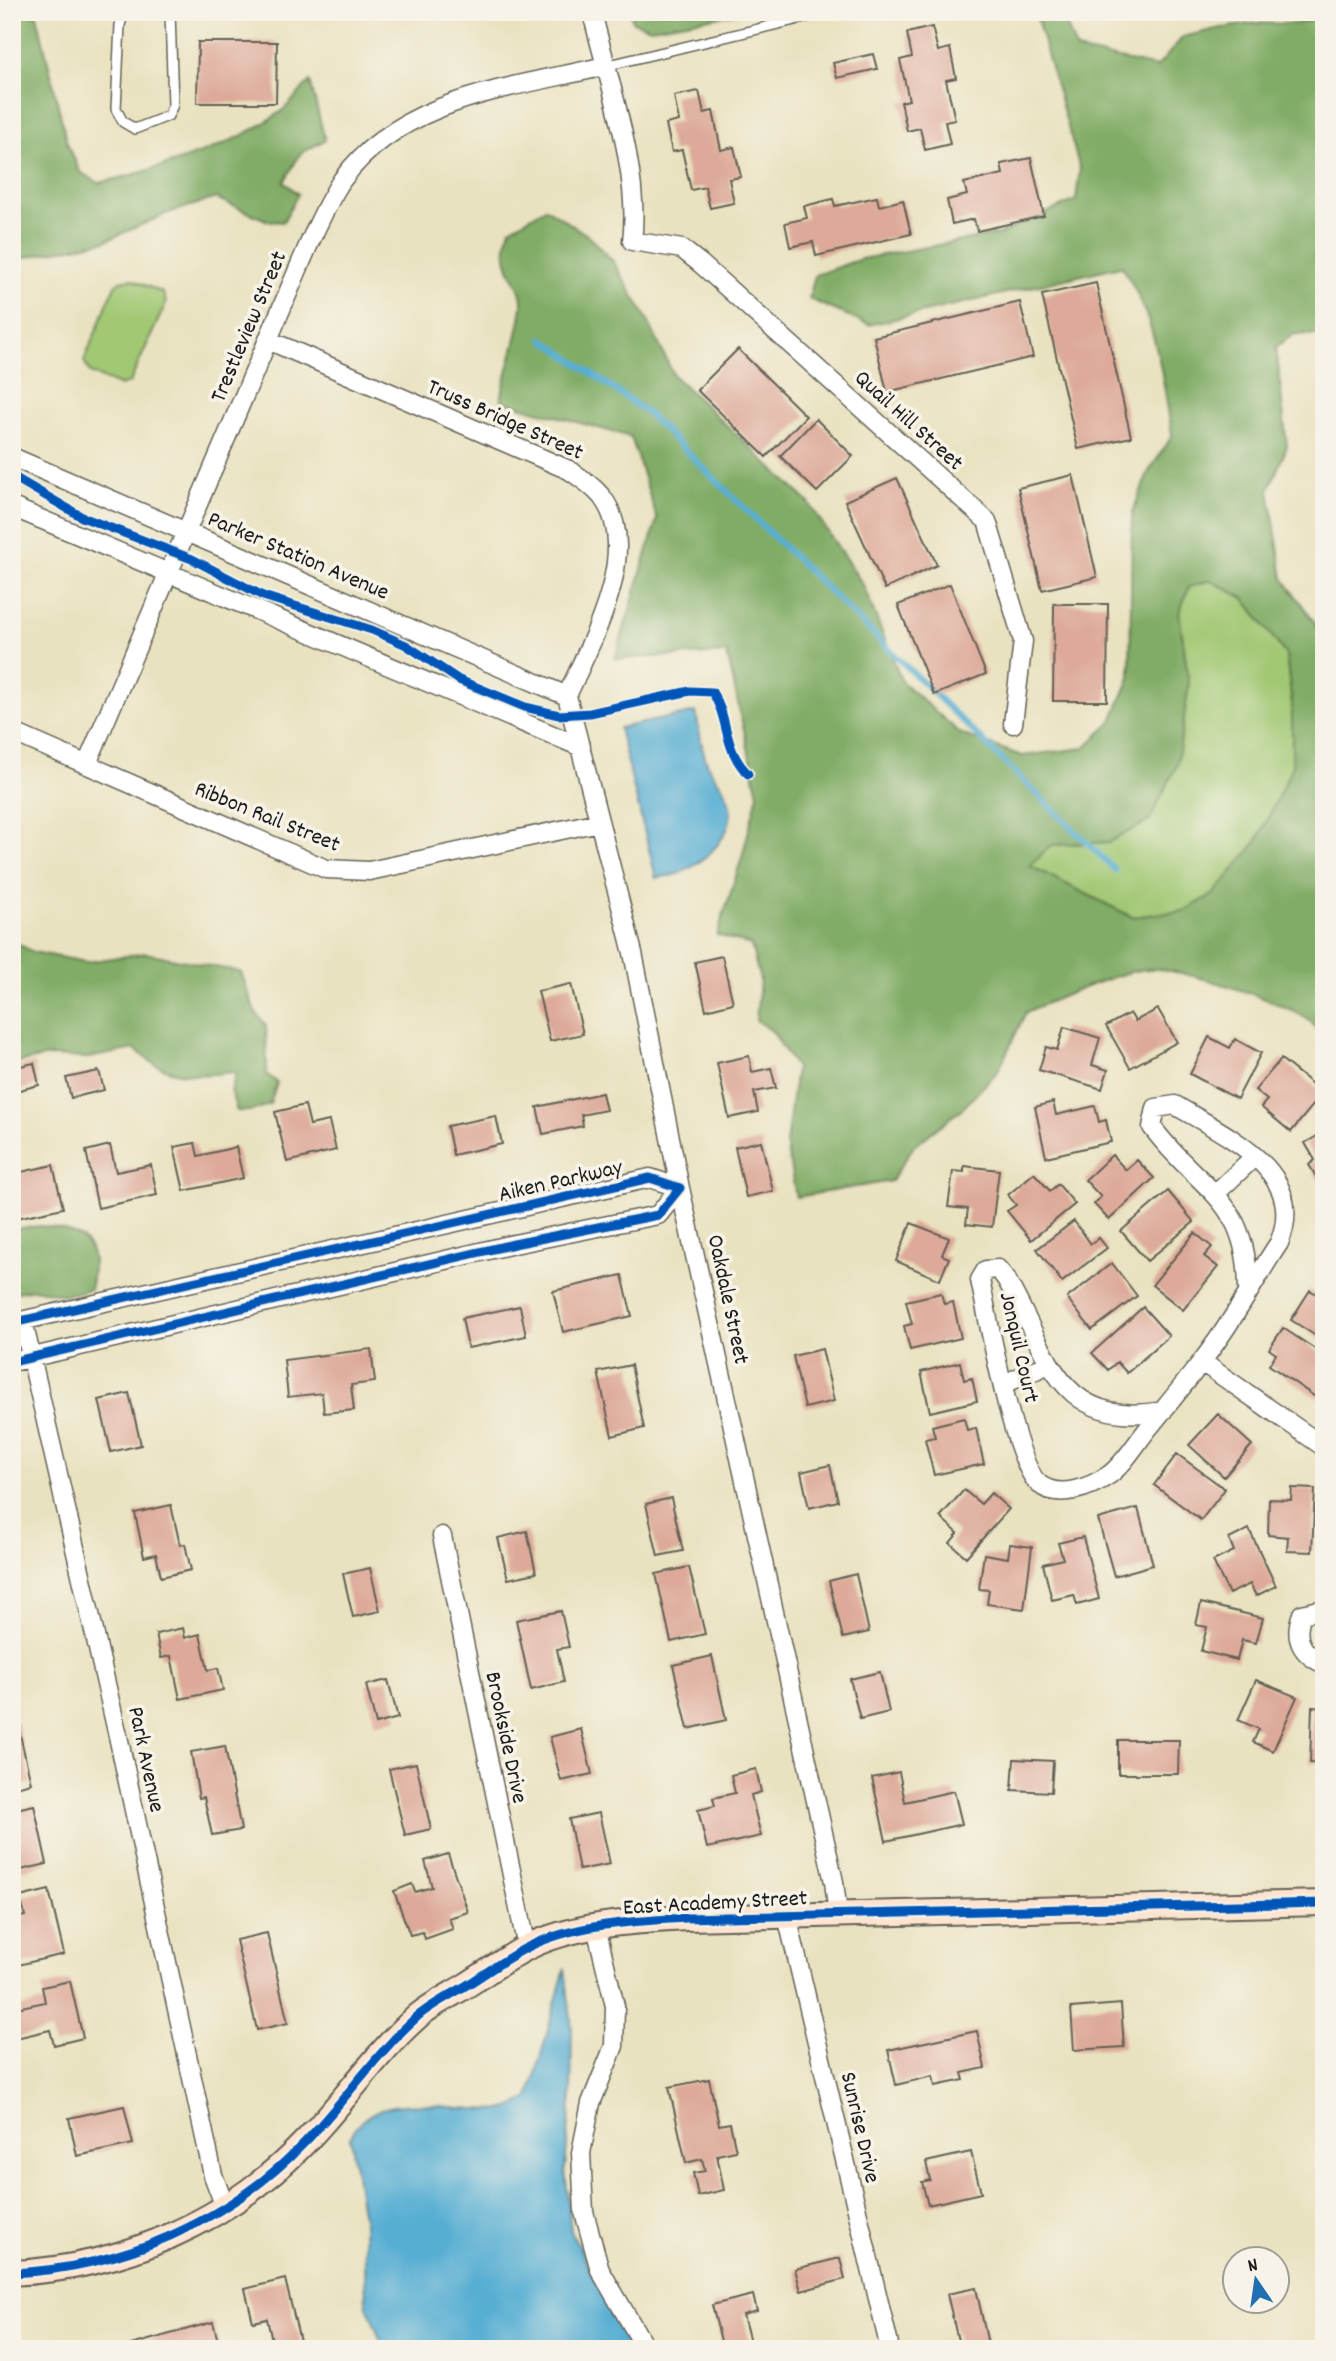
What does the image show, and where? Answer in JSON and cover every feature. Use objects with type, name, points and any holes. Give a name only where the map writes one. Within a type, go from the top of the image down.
[{"type":"street","points":[[592,12],[605,66]]},
{"type":"street","name":"Quail Hill Street","points":[[605,66],[629,169],[634,222],[632,242],[682,249],[987,521],[1023,641],[1013,724]]},
{"type":"street","name":"Trestleview Street","points":[[87,764],[324,210],[343,179],[383,140],[409,122],[441,106],[605,66]]},
{"type":"street","name":"Truss Bridge Street","points":[[268,340],[569,470],[589,484],[602,498],[617,531],[617,563],[567,696]]},
{"type":"street","name":"Parker Station Avenue","points":[[12,457],[567,696]]},
{"type":"street","points":[[12,507],[581,747]]},
{"type":"street","name":"Oakdale Street","points":[[567,696],[633,953],[680,1188],[834,1882],[838,1914]]},
{"type":"street","name":"Ribbon Rail Street","points":[[12,732],[326,869],[349,872],[405,864],[599,822]]},
{"type":"street","name":"Jonquil Court","points":[[1163,1411],[1136,1415],[1108,1413],[1083,1403],[1049,1364],[1006,1279],[998,1269],[986,1270],[980,1280],[1004,1384],[1029,1472],[1040,1485],[1053,1490],[1069,1492],[1093,1485],[1111,1473],[1163,1411],[1202,1362],[1233,1317],[1286,1227],[1288,1209],[1284,1191],[1275,1174],[1227,1137],[1175,1105],[1156,1108],[1152,1127],[1164,1143],[1215,1194]]},
{"type":"street","points":[[1248,1289],[1248,1261],[1242,1235],[1215,1194],[1254,1158]]},
{"type":"street","name":"Aiken Parkway","points":[[18,1322],[650,1178],[680,1188]]},
{"type":"street","points":[[12,1362],[514,1244],[658,1215],[680,1188]]},
{"type":"street","name":"Park Avenue","points":[[18,1322],[32,1357],[213,2175],[225,2207]]},
{"type":"street","points":[[1202,1362],[1324,1447]]},
{"type":"street","points":[[1004,1384],[1049,1364]]},
{"type":"street","name":"Brookside Drive","points":[[442,1536],[527,1948]]},
{"type":"street","points":[[1324,1609],[1318,1608],[1301,1614],[1296,1630],[1300,1646],[1313,1659],[1324,1664]]},
{"type":"street","name":"East Academy Street","points":[[12,2273],[101,2260],[137,2249],[172,2235],[225,2207],[268,2176],[305,2142],[420,2015],[527,1948],[596,1927],[662,1919],[1324,1903]]},
{"type":"street","name":"Sunrise Drive","points":[[787,1916],[890,2349]]},
{"type":"street","points":[[596,1927],[615,2006],[614,2046],[591,2103],[581,2153],[584,2211],[600,2270],[646,2349]]},
{"type":"lane","points":[[124,12],[120,25],[116,109],[123,122],[135,129],[168,116],[173,105],[170,12]]},
{"type":"lane","points":[[605,66],[828,12]]},
{"type":"green space","points":[[12,12],[37,15],[67,143],[80,172],[99,183],[170,164],[244,134],[284,109],[310,81],[325,140],[300,154],[284,182],[298,194],[283,222],[268,221],[216,198],[168,213],[105,241],[22,258],[12,256]]},
{"type":"green space","points":[[630,12],[746,12],[651,28],[633,22]]},
{"type":"green space","points":[[1035,12],[1062,12],[1076,50],[1157,67],[1183,37],[1255,23],[1294,24],[1324,17],[1324,335],[1294,334],[1276,347],[1287,446],[1269,490],[1283,578],[1315,623],[1324,645],[1324,1040],[1311,1022],[1299,1014],[1235,988],[1168,970],[1140,970],[1125,974],[1026,1012],[998,1071],[963,1108],[914,1146],[891,1181],[796,1197],[786,1144],[796,1068],[772,1031],[756,1020],[760,980],[751,945],[717,935],[742,857],[758,794],[727,653],[615,659],[657,519],[631,437],[501,401],[522,305],[519,288],[508,265],[506,243],[510,229],[546,208],[587,235],[613,261],[647,319],[674,376],[808,502],[863,585],[902,682],[961,734],[1022,756],[1084,748],[1111,723],[1130,678],[1132,514],[1148,473],[1172,436],[1156,348],[1133,285],[1121,266],[869,325],[809,299],[815,275],[861,259],[999,234],[1076,200],[1080,169]],"holes":[[[1210,580],[1244,598],[1286,655],[1292,704],[1292,768],[1256,843],[1214,894],[1184,911],[1132,917],[1030,866],[1051,845],[1109,842],[1149,821],[1177,765],[1189,684],[1179,613],[1189,587]]]},
{"type":"green space","points":[[131,279],[163,293],[166,303],[130,382],[121,386],[90,373],[84,361],[115,285]]},
{"type":"green space","points":[[1210,580],[1244,598],[1286,655],[1292,704],[1292,768],[1256,843],[1214,894],[1184,911],[1132,917],[1029,866],[1051,845],[1109,842],[1189,684],[1179,613],[1189,587]]},
{"type":"green space","points":[[12,940],[33,952],[86,962],[146,953],[241,972],[255,1012],[266,1025],[267,1074],[277,1083],[270,1104],[252,1111],[237,1111],[231,1092],[236,1072],[182,1074],[159,1066],[135,1049],[88,1058],[49,1056],[12,1064]]},
{"type":"green space","points":[[41,1226],[68,1232],[86,1242],[93,1260],[90,1289],[65,1295],[34,1289],[12,1293],[12,1229]]},
{"type":"water","points":[[696,712],[706,759],[727,795],[730,807],[728,827],[716,846],[700,861],[679,873],[656,878],[619,728]]},
{"type":"water","points":[[565,1968],[572,2028],[571,2101],[565,2169],[571,2231],[602,2293],[638,2349],[384,2349],[366,2303],[364,2225],[350,2137],[363,2120],[380,2110],[399,2105],[505,2109],[529,2098]]},
{"type":"building","points":[[932,27],[938,51],[950,48],[956,78],[946,80],[955,120],[945,122],[950,144],[925,150],[920,128],[907,131],[901,102],[909,100],[900,60],[912,57],[907,33]]},
{"type":"building","points":[[198,42],[277,42],[276,103],[197,103]]},
{"type":"building","points":[[873,54],[877,69],[837,78],[833,63]]},
{"type":"building","points":[[699,91],[704,113],[713,111],[721,150],[734,147],[741,177],[729,179],[734,203],[710,208],[705,187],[691,190],[682,150],[672,152],[666,124],[679,121],[674,96]]},
{"type":"building","points":[[1031,158],[1044,216],[977,231],[974,219],[952,224],[947,200],[967,195],[964,183],[1003,174],[1001,164]]},
{"type":"building","points":[[877,197],[879,206],[903,200],[911,234],[816,256],[813,242],[790,247],[785,223],[807,218],[804,206],[833,199],[835,206]]},
{"type":"building","points":[[1096,283],[1131,437],[1078,449],[1042,295]]},
{"type":"building","points":[[1020,302],[1033,357],[887,392],[874,337]]},
{"type":"building","points":[[738,349],[806,416],[766,457],[697,390]]},
{"type":"building","points":[[816,419],[853,456],[817,492],[780,456]]},
{"type":"building","points":[[1073,475],[1097,577],[1042,590],[1018,488]]},
{"type":"building","points":[[897,478],[937,565],[885,589],[845,501]]},
{"type":"building","points":[[950,584],[986,674],[934,695],[898,605]]},
{"type":"building","points":[[1054,604],[1108,604],[1107,701],[1053,701]]},
{"type":"building","points":[[722,956],[733,1003],[706,1010],[695,962]]},
{"type":"building","points":[[571,984],[583,1034],[550,1041],[538,991]]},
{"type":"building","points":[[1158,1009],[1177,1042],[1130,1068],[1106,1026],[1130,1013],[1135,1021]]},
{"type":"building","points":[[1064,1027],[1100,1038],[1092,1065],[1108,1070],[1102,1089],[1039,1070],[1046,1047],[1057,1050]]},
{"type":"building","points":[[1209,1037],[1230,1048],[1235,1039],[1261,1053],[1237,1099],[1190,1074]]},
{"type":"building","points":[[749,1056],[752,1072],[771,1068],[776,1088],[754,1092],[758,1112],[729,1118],[717,1063]]},
{"type":"building","points":[[1281,1059],[1323,1093],[1291,1132],[1261,1107],[1267,1100],[1255,1090]]},
{"type":"building","points":[[34,1063],[39,1085],[12,1092],[12,1068]]},
{"type":"building","points":[[99,1071],[104,1090],[71,1098],[66,1078]]},
{"type":"building","points":[[602,1093],[606,1110],[581,1115],[583,1126],[543,1134],[537,1107]]},
{"type":"building","points":[[1053,1102],[1056,1115],[1095,1106],[1099,1122],[1106,1120],[1111,1142],[1046,1157],[1035,1107]]},
{"type":"building","points":[[305,1105],[310,1125],[329,1121],[336,1150],[287,1162],[275,1112]]},
{"type":"building","points":[[496,1116],[502,1144],[453,1155],[447,1126]]},
{"type":"building","points":[[1324,1132],[1324,1180],[1320,1183],[1309,1165],[1315,1160],[1305,1143]]},
{"type":"building","points":[[761,1141],[773,1191],[746,1197],[735,1147]]},
{"type":"building","points":[[195,1143],[198,1156],[236,1147],[243,1178],[184,1191],[174,1147]]},
{"type":"building","points":[[110,1145],[116,1172],[151,1165],[157,1195],[98,1208],[86,1151]]},
{"type":"building","points":[[1112,1155],[1126,1170],[1137,1160],[1154,1178],[1109,1220],[1094,1204],[1101,1197],[1085,1180]]},
{"type":"building","points":[[53,1165],[63,1208],[12,1219],[12,1174]]},
{"type":"building","points":[[964,1166],[999,1170],[992,1227],[966,1224],[968,1209],[948,1207],[953,1171],[964,1172]]},
{"type":"building","points":[[1034,1173],[1050,1191],[1058,1184],[1075,1204],[1031,1240],[1007,1211],[1016,1205],[1008,1195]]},
{"type":"building","points":[[1168,1191],[1194,1222],[1147,1261],[1121,1231]]},
{"type":"building","points":[[1074,1221],[1091,1244],[1099,1238],[1107,1248],[1062,1282],[1037,1249]]},
{"type":"building","points":[[911,1223],[949,1238],[942,1255],[949,1258],[940,1280],[896,1261]]},
{"type":"building","points":[[1195,1233],[1212,1247],[1204,1256],[1218,1267],[1183,1310],[1152,1285]]},
{"type":"building","points":[[1112,1263],[1137,1296],[1092,1330],[1067,1298]]},
{"type":"building","points":[[622,1275],[632,1316],[563,1332],[553,1291]]},
{"type":"building","points":[[1324,1285],[1324,1341],[1291,1320],[1310,1290],[1318,1295]]},
{"type":"building","points":[[941,1293],[944,1304],[953,1302],[961,1338],[910,1350],[904,1326],[912,1324],[906,1301]]},
{"type":"building","points":[[520,1306],[526,1336],[468,1348],[462,1318]]},
{"type":"building","points":[[1143,1307],[1169,1336],[1127,1373],[1117,1362],[1108,1370],[1092,1353]]},
{"type":"building","points":[[1283,1328],[1324,1355],[1324,1388],[1317,1398],[1269,1365],[1276,1354],[1269,1349]]},
{"type":"building","points":[[371,1349],[375,1382],[351,1385],[354,1410],[324,1413],[322,1393],[288,1397],[284,1360]]},
{"type":"building","points":[[822,1349],[834,1401],[805,1408],[793,1356]]},
{"type":"building","points":[[960,1362],[964,1380],[972,1378],[977,1401],[930,1412],[921,1372]]},
{"type":"building","points":[[631,1365],[644,1428],[612,1436],[598,1372]]},
{"type":"building","points":[[129,1393],[141,1445],[111,1452],[99,1400]]},
{"type":"building","points":[[1218,1414],[1252,1445],[1224,1477],[1189,1445]]},
{"type":"building","points":[[964,1418],[967,1430],[976,1428],[984,1464],[934,1475],[925,1439],[935,1437],[932,1426]]},
{"type":"building","points":[[1177,1454],[1225,1489],[1201,1520],[1154,1485]]},
{"type":"building","points":[[830,1465],[838,1501],[809,1508],[801,1472]]},
{"type":"building","points":[[12,1485],[18,1506],[12,1508]]},
{"type":"building","points":[[1292,1488],[1315,1489],[1312,1552],[1287,1551],[1288,1537],[1268,1535],[1269,1499],[1291,1500]]},
{"type":"building","points":[[964,1490],[981,1504],[991,1493],[1009,1509],[966,1557],[950,1543],[958,1533],[940,1517]]},
{"type":"building","points":[[671,1498],[683,1551],[658,1556],[646,1504]]},
{"type":"building","points":[[171,1505],[180,1545],[185,1544],[191,1570],[161,1577],[156,1554],[144,1557],[135,1513]]},
{"type":"building","points":[[1138,1508],[1153,1565],[1114,1576],[1098,1519]]},
{"type":"building","points":[[1249,1529],[1276,1586],[1256,1596],[1250,1584],[1229,1594],[1213,1561],[1234,1551],[1229,1539]]},
{"type":"building","points":[[527,1531],[536,1573],[508,1579],[498,1538]]},
{"type":"building","points":[[1083,1537],[1099,1599],[1077,1605],[1074,1595],[1052,1600],[1043,1564],[1063,1559],[1058,1543]]},
{"type":"building","points":[[1010,1544],[1032,1547],[1024,1609],[987,1604],[989,1590],[979,1589],[984,1554],[1008,1558]]},
{"type":"building","points":[[689,1567],[705,1634],[671,1642],[656,1574]]},
{"type":"building","points":[[370,1568],[380,1611],[353,1617],[343,1574]]},
{"type":"building","points":[[856,1574],[869,1632],[843,1638],[829,1581]]},
{"type":"building","points":[[1201,1603],[1263,1618],[1256,1643],[1242,1640],[1237,1660],[1201,1651],[1207,1627],[1196,1625]]},
{"type":"building","points":[[561,1611],[569,1647],[557,1649],[564,1682],[531,1690],[516,1620]]},
{"type":"building","points":[[183,1628],[185,1638],[200,1634],[208,1670],[218,1668],[223,1690],[180,1699],[171,1656],[161,1658],[156,1634]]},
{"type":"building","points":[[712,1656],[726,1720],[688,1729],[673,1665]]},
{"type":"building","points":[[880,1672],[889,1712],[860,1719],[850,1679]]},
{"type":"building","points":[[388,1680],[398,1718],[376,1724],[366,1685]]},
{"type":"building","points":[[1256,1680],[1297,1697],[1273,1751],[1253,1742],[1259,1729],[1238,1720]]},
{"type":"building","points":[[1312,1707],[1324,1708],[1324,1763],[1310,1763]]},
{"type":"building","points":[[17,1721],[31,1783],[12,1788],[12,1722]]},
{"type":"building","points":[[581,1729],[592,1774],[561,1781],[550,1737]]},
{"type":"building","points":[[1118,1740],[1179,1740],[1178,1774],[1118,1774]]},
{"type":"building","points":[[225,1746],[241,1830],[212,1835],[204,1797],[199,1798],[191,1752]]},
{"type":"building","points":[[1014,1759],[1053,1761],[1051,1792],[1012,1790]]},
{"type":"building","points":[[416,1763],[431,1829],[405,1835],[389,1769]]},
{"type":"building","points":[[756,1769],[761,1792],[751,1795],[761,1836],[707,1848],[698,1810],[715,1806],[713,1798],[735,1793],[731,1775]]},
{"type":"building","points":[[899,1772],[905,1802],[954,1791],[962,1824],[886,1841],[872,1778]]},
{"type":"building","points":[[34,1805],[47,1864],[12,1872],[12,1810]]},
{"type":"building","points":[[599,1813],[610,1864],[579,1870],[569,1819]]},
{"type":"building","points":[[448,1854],[468,1912],[449,1918],[453,1929],[425,1939],[423,1932],[410,1935],[394,1891],[412,1884],[415,1892],[432,1887],[425,1861]]},
{"type":"building","points":[[49,1890],[64,1954],[14,1966],[12,1919],[25,1916],[20,1897]]},
{"type":"building","points":[[267,1933],[288,2023],[257,2030],[236,1940]]},
{"type":"building","points":[[70,1981],[83,2038],[54,2045],[50,2030],[12,2039],[12,2009],[45,2002],[42,1987]]},
{"type":"building","points":[[1121,2004],[1124,2047],[1074,2050],[1071,2008]]},
{"type":"building","points":[[977,2031],[985,2068],[962,2073],[964,2080],[935,2086],[933,2076],[896,2085],[888,2050]]},
{"type":"building","points":[[709,2079],[719,2125],[730,2123],[736,2151],[717,2155],[724,2190],[698,2196],[693,2173],[705,2171],[702,2159],[686,2163],[669,2087]]},
{"type":"building","points":[[124,2106],[133,2144],[77,2156],[69,2118]]},
{"type":"building","points":[[971,2152],[981,2193],[928,2205],[922,2182],[930,2180],[926,2162]]},
{"type":"building","points":[[840,2258],[845,2279],[801,2291],[795,2269]]},
{"type":"building","points":[[285,2279],[302,2349],[274,2349],[267,2319],[253,2322],[245,2289]]},
{"type":"building","points":[[976,2288],[989,2349],[960,2349],[947,2294]]},
{"type":"building","points":[[753,2295],[757,2311],[743,2315],[751,2346],[723,2349],[712,2305]]},
{"type":"building","points":[[213,2322],[220,2349],[132,2349],[131,2345]]},
{"type":"waterway","points":[[543,339],[646,412],[1115,870]]},
{"type":"cycle path","points":[[12,476],[82,517],[192,559],[263,596],[372,630],[406,645],[459,680],[525,707],[559,715],[590,713],[690,691],[712,692],[722,713],[734,754],[748,774]]},
{"type":"cycle path","points":[[12,1323],[650,1178],[680,1188],[658,1215],[514,1244],[12,1362]]},
{"type":"cycle path","points":[[12,2273],[93,2262],[171,2236],[208,2217],[242,2196],[305,2142],[388,2046],[423,2012],[518,1952],[563,1934],[624,1922],[686,1918],[1324,1903]]}]
